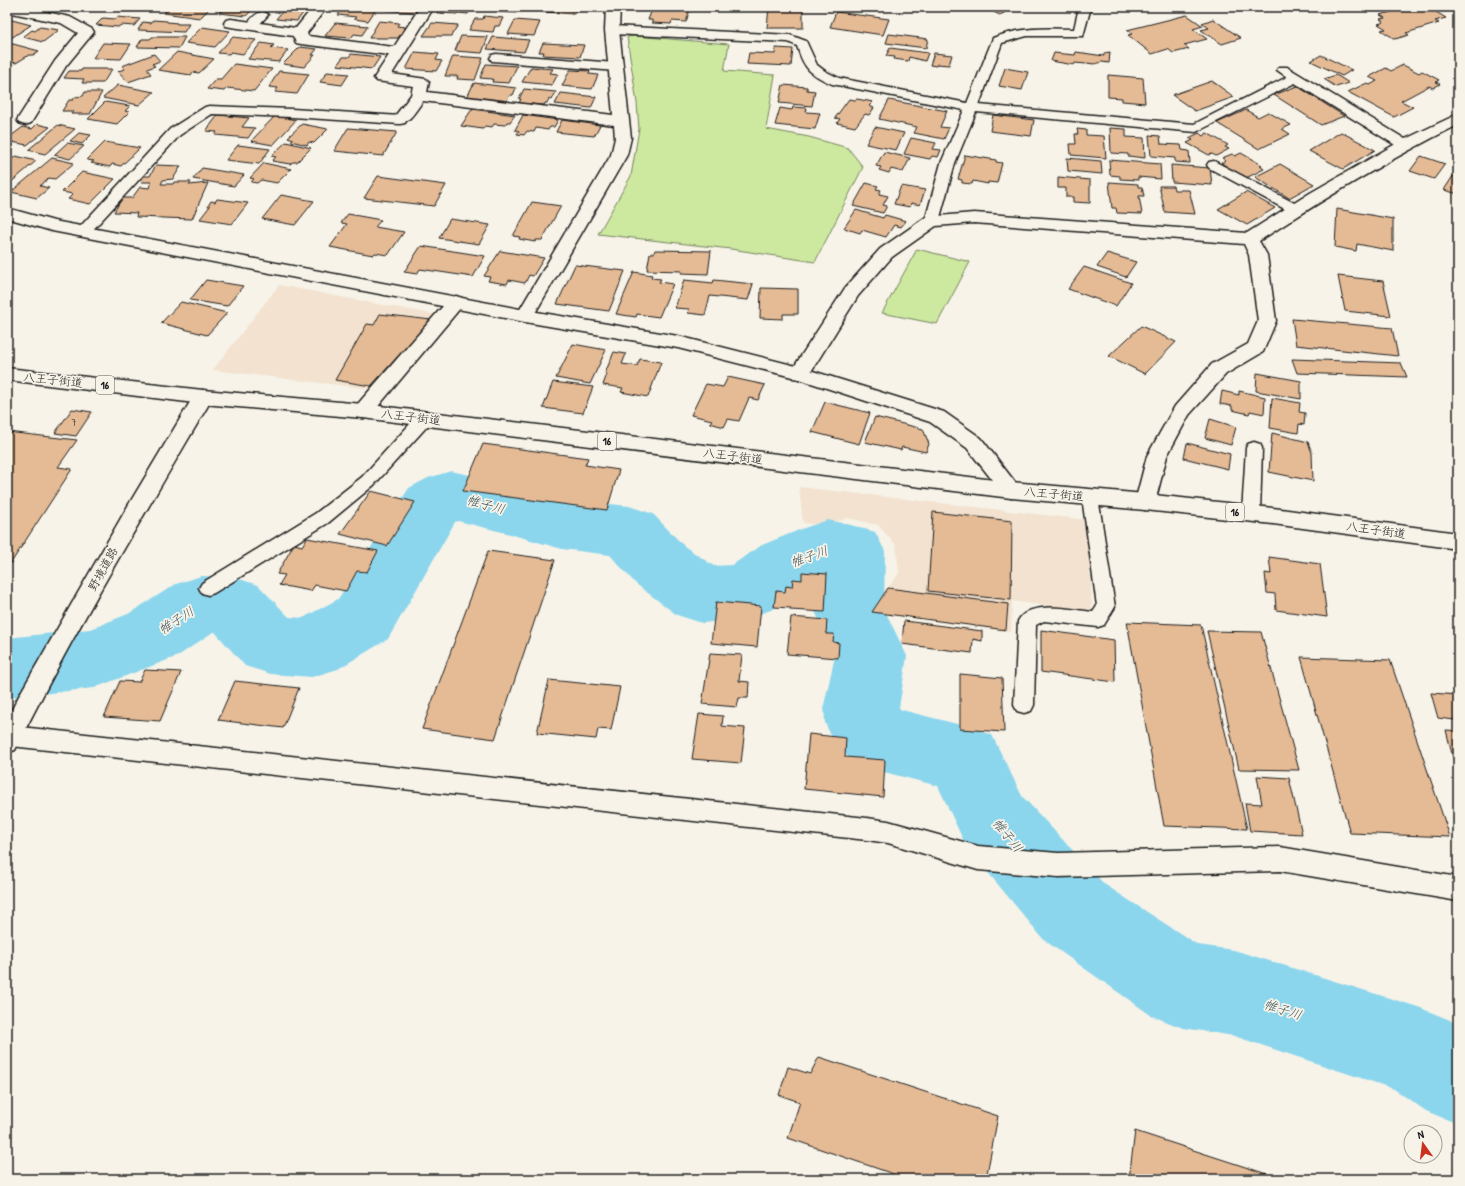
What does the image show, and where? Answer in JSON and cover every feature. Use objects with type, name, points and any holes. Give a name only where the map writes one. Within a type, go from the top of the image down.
[{"type":"main road","points":[[320,7],[300,33],[300,40],[399,52]]},
{"type":"main road","points":[[400,120],[419,96],[421,82],[382,78],[427,7]]},
{"type":"main road","points":[[525,316],[619,155],[623,138],[612,30],[613,7]]},
{"type":"main road","points":[[7,8],[65,20],[87,32],[60,64],[24,120]]},
{"type":"main road","points":[[231,24],[257,21],[300,33]]},
{"type":"main road","points":[[419,96],[621,121]]},
{"type":"main road","points":[[800,373],[851,292],[886,253],[932,221],[974,218],[1250,239],[1405,145],[1458,119]]},
{"type":"main road","points":[[7,213],[52,226],[82,232],[525,316],[678,342],[800,373],[937,416],[974,443],[1011,490]]},
{"type":"main road","points":[[1145,502],[1157,456],[1182,411],[1219,369],[1256,348],[1267,321],[1258,255],[1250,239]]},
{"type":"main road","points":[[363,410],[456,302]]},
{"type":"main road","name":"八王子街道","points":[[7,374],[203,396],[363,410],[1011,490],[1145,502],[1251,514],[1458,541]]},
{"type":"main road","name":"野境道路","points":[[8,738],[136,510],[203,396]]},
{"type":"main road","points":[[8,738],[867,829],[888,832],[978,858],[1058,865],[1280,859],[1458,888]]},
{"type":"lane","points":[[932,221],[948,163],[997,41],[1010,35],[1027,31],[1079,33],[1085,7]]},
{"type":"lane","points":[[612,30],[790,39],[802,44],[809,66],[817,73],[836,81],[971,108],[1196,128],[1295,78]]},
{"type":"lane","points":[[496,58],[616,66]]},
{"type":"lane","points":[[1283,70],[1405,145]]},
{"type":"lane","points":[[82,232],[174,132],[209,110],[292,113],[400,120]]},
{"type":"lane","points":[[1214,165],[1297,210]]},
{"type":"lane","points":[[208,588],[322,518],[368,481],[425,418]]},
{"type":"lane","points":[[1251,514],[1254,448]]},
{"type":"lane","points":[[1024,705],[1027,621],[1042,614],[1098,620],[1106,607],[1090,497]]},
{"type":"shaded area","points":[[279,285],[438,315],[372,389],[213,370]]},
{"type":"shaded area","points":[[799,487],[1088,520],[1092,612],[1012,601],[1011,632],[871,612],[899,573],[896,545],[878,525],[848,518],[827,525],[803,523]]},
{"type":"green space","points":[[634,36],[729,44],[724,71],[775,75],[766,129],[809,137],[848,148],[863,167],[815,262],[731,249],[598,234],[631,176],[639,129],[637,103],[627,37]]},
{"type":"green space","points":[[917,249],[970,262],[937,324],[882,313]]},
{"type":"building","points":[[170,7],[211,7],[200,18],[164,13]]},
{"type":"building","points":[[225,7],[255,7],[246,16],[219,13]]},
{"type":"building","points":[[286,7],[306,9],[297,21],[276,19]]},
{"type":"building","points":[[344,7],[376,9],[368,21],[354,19],[356,17],[338,15]]},
{"type":"building","points":[[388,7],[417,7],[413,12],[386,10]]},
{"type":"building","points":[[440,7],[471,7],[468,14],[457,14],[437,13]]},
{"type":"building","points":[[501,7],[578,7],[574,14],[518,10],[516,13],[499,12]]},
{"type":"building","points":[[653,7],[677,7],[690,9],[686,22],[672,21],[671,24],[652,23],[652,20],[648,20]]},
{"type":"building","points":[[769,7],[803,7],[803,28],[767,28]]},
{"type":"building","points":[[983,7],[1025,7],[1018,11],[1013,8],[1000,15]]},
{"type":"building","points":[[1408,7],[1428,7],[1446,18],[1435,21],[1439,23],[1406,33],[1409,35],[1395,39],[1381,30],[1386,29],[1378,24],[1384,22],[1380,19],[1385,18],[1380,15]]},
{"type":"building","points":[[836,12],[889,19],[883,35],[830,27]]},
{"type":"building","points":[[1187,15],[1203,26],[1193,29],[1207,39],[1184,45],[1189,49],[1173,53],[1168,49],[1152,54],[1128,35],[1132,34],[1127,30]]},
{"type":"building","points":[[484,16],[503,18],[499,26],[495,26],[493,32],[469,30],[475,19],[483,19]]},
{"type":"building","points":[[117,17],[140,19],[134,26],[121,25],[118,27],[96,25],[103,18],[115,19]]},
{"type":"building","points":[[1213,19],[1241,38],[1222,44],[1201,30],[1209,28],[1202,23]]},
{"type":"building","points":[[12,20],[31,25],[11,38],[7,37],[7,23]]},
{"type":"building","points":[[153,20],[167,21],[177,24],[189,24],[184,32],[138,30],[143,22],[151,23]]},
{"type":"building","points":[[515,20],[540,22],[534,36],[508,34]]},
{"type":"building","points":[[379,21],[399,23],[397,26],[405,27],[398,38],[369,38]]},
{"type":"building","points":[[335,23],[368,26],[362,35],[354,34],[351,38],[325,36]]},
{"type":"building","points":[[432,23],[458,25],[451,36],[423,36]]},
{"type":"building","points":[[40,27],[59,30],[43,42],[23,37],[32,30],[35,31]]},
{"type":"building","points":[[202,27],[230,31],[215,47],[186,43]]},
{"type":"building","points":[[889,34],[928,39],[926,48],[886,43]]},
{"type":"building","points":[[461,36],[488,37],[482,53],[455,51]]},
{"type":"building","points":[[152,37],[185,37],[179,48],[137,47],[142,39],[150,39]]},
{"type":"building","points":[[233,37],[256,40],[243,54],[231,52],[229,54],[218,53]]},
{"type":"building","points":[[493,37],[529,40],[524,52],[487,49]]},
{"type":"building","points":[[103,43],[131,44],[121,59],[93,58]]},
{"type":"building","points":[[261,43],[274,45],[271,48],[288,50],[279,62],[248,59]]},
{"type":"building","points":[[543,43],[584,45],[580,57],[543,55],[544,52],[539,52]]},
{"type":"building","points":[[13,44],[39,51],[16,63],[7,61],[7,46]]},
{"type":"building","points":[[300,47],[317,49],[312,55],[315,55],[304,67],[283,64]]},
{"type":"building","points":[[776,48],[793,49],[791,66],[747,64],[749,53],[775,54]]},
{"type":"building","points":[[890,48],[928,53],[925,61],[909,57],[908,61],[886,56]]},
{"type":"building","points":[[177,52],[214,59],[199,73],[193,72],[191,75],[158,70]]},
{"type":"building","points":[[415,52],[439,54],[436,60],[442,61],[436,71],[406,69]]},
{"type":"building","points":[[1076,52],[1104,56],[1104,53],[1110,52],[1109,63],[1075,63],[1074,65],[1051,61],[1054,53],[1075,55]]},
{"type":"building","points":[[934,53],[952,55],[949,65],[930,65]]},
{"type":"building","points":[[154,54],[160,61],[152,64],[155,66],[147,69],[151,74],[128,82],[118,71],[125,69],[122,66]]},
{"type":"building","points":[[351,54],[380,57],[372,69],[337,65],[343,57],[349,57]]},
{"type":"building","points":[[1321,55],[1352,70],[1342,76],[1311,61]]},
{"type":"building","points":[[453,56],[483,58],[475,80],[457,79],[458,76],[445,76]]},
{"type":"building","points":[[234,64],[272,69],[254,91],[227,88],[224,91],[207,89],[216,79],[221,79]]},
{"type":"building","points":[[486,64],[517,66],[509,83],[492,82],[493,79],[480,78]]},
{"type":"building","points":[[1403,65],[1419,73],[1422,71],[1439,80],[1436,82],[1440,84],[1433,88],[1429,86],[1401,101],[1413,107],[1394,117],[1348,92],[1367,83],[1370,85],[1377,81],[1369,77],[1386,68],[1391,71]]},
{"type":"building","points":[[531,67],[553,69],[550,73],[558,74],[552,85],[522,82]]},
{"type":"building","points":[[1005,68],[1028,72],[1022,90],[999,86]]},
{"type":"building","points":[[82,69],[112,69],[103,83],[82,83],[84,79],[64,78],[69,71],[81,71]]},
{"type":"building","points":[[570,70],[590,71],[589,74],[598,75],[592,89],[562,86]]},
{"type":"building","points":[[279,71],[309,74],[297,94],[275,92],[278,88],[269,87]]},
{"type":"building","points":[[327,72],[349,74],[342,85],[320,82]]},
{"type":"building","points":[[1108,75],[1143,78],[1145,103],[1122,101],[1122,98],[1108,97]]},
{"type":"building","points":[[1336,75],[1349,83],[1336,87],[1324,79]]},
{"type":"building","points":[[1212,81],[1234,97],[1195,111],[1172,95]]},
{"type":"building","points":[[474,83],[516,88],[513,95],[510,95],[506,101],[467,97]]},
{"type":"building","points":[[118,85],[154,92],[139,105],[103,98]]},
{"type":"building","points":[[783,85],[807,87],[807,90],[815,91],[812,106],[779,103]]},
{"type":"building","points":[[1297,86],[1344,116],[1321,125],[1274,95]]},
{"type":"building","points":[[524,89],[556,92],[552,100],[549,99],[544,105],[519,103],[521,99],[519,99]]},
{"type":"building","points":[[85,92],[102,92],[90,114],[71,114],[73,111],[62,111],[69,100],[73,100],[75,97],[83,96]]},
{"type":"building","points":[[561,93],[596,97],[591,108],[555,104]]},
{"type":"building","points":[[849,99],[873,102],[869,106],[874,108],[869,115],[865,114],[855,127],[837,123],[840,119],[835,118]]},
{"type":"building","points":[[889,100],[947,111],[940,127],[949,128],[944,139],[914,133],[917,127],[879,119]]},
{"type":"building","points":[[105,102],[130,106],[125,111],[129,112],[117,124],[88,119]]},
{"type":"building","points":[[793,107],[807,108],[806,112],[820,113],[815,129],[775,125],[780,108],[792,110]]},
{"type":"building","points":[[472,109],[515,115],[510,122],[507,122],[505,125],[494,124],[492,127],[485,126],[483,129],[461,126]]},
{"type":"building","points":[[1246,110],[1258,117],[1268,112],[1291,125],[1282,129],[1290,134],[1259,149],[1217,123]]},
{"type":"building","points":[[218,115],[249,118],[242,127],[255,128],[248,138],[215,135],[217,132],[206,131]]},
{"type":"building","points":[[523,115],[558,120],[554,127],[550,127],[548,130],[536,128],[534,132],[527,131],[524,135],[517,134],[519,131],[515,130]]},
{"type":"building","points":[[993,115],[1034,120],[1031,136],[990,131]]},
{"type":"building","points":[[275,116],[296,120],[273,145],[251,141]]},
{"type":"building","points":[[562,120],[600,125],[594,136],[556,132]]},
{"type":"building","points":[[37,124],[50,127],[27,145],[7,141],[7,139],[23,127],[32,129]]},
{"type":"building","points":[[302,124],[328,129],[314,143],[309,142],[307,145],[291,141],[293,139],[288,137]]},
{"type":"building","points":[[58,125],[75,129],[45,154],[28,150]]},
{"type":"building","points":[[875,127],[904,133],[896,150],[866,144]]},
{"type":"building","points":[[348,128],[397,132],[383,156],[334,151]]},
{"type":"building","points":[[1110,128],[1126,129],[1126,137],[1144,138],[1145,158],[1128,156],[1128,154],[1111,153]]},
{"type":"building","points":[[1077,129],[1086,130],[1086,135],[1104,136],[1106,158],[1071,155],[1070,144],[1076,144],[1075,134],[1078,134]]},
{"type":"building","points":[[1341,132],[1375,150],[1343,169],[1309,151]]},
{"type":"building","points":[[79,133],[91,135],[82,144],[70,141]]},
{"type":"building","points":[[1199,133],[1203,136],[1207,133],[1228,145],[1225,147],[1229,149],[1216,156],[1212,154],[1209,155],[1187,143],[1193,140],[1189,138]]},
{"type":"building","points":[[1149,135],[1160,136],[1161,144],[1181,145],[1182,150],[1189,151],[1190,163],[1175,162],[1175,158],[1151,156]]},
{"type":"building","points":[[911,138],[936,143],[933,149],[941,150],[938,157],[932,156],[930,159],[904,154]]},
{"type":"building","points":[[105,142],[140,148],[121,166],[112,164],[110,167],[91,163],[94,161],[87,160]]},
{"type":"building","points":[[286,142],[311,148],[297,162],[290,164],[272,161],[276,157],[271,156]]},
{"type":"building","points":[[67,143],[84,146],[70,159],[54,155]]},
{"type":"building","points":[[238,145],[270,149],[259,164],[226,160]]},
{"type":"building","points":[[884,152],[910,158],[903,172],[891,169],[889,173],[879,170],[881,167],[876,166]]},
{"type":"building","points":[[1241,153],[1262,165],[1260,166],[1264,169],[1246,178],[1221,163],[1226,161],[1222,158],[1232,154],[1235,156]]},
{"type":"building","points":[[965,155],[996,160],[996,162],[1002,163],[997,183],[988,182],[988,184],[973,181],[972,184],[962,183],[962,180],[958,179]]},
{"type":"building","points":[[16,156],[36,161],[9,184],[7,184],[7,163]]},
{"type":"building","points":[[1421,156],[1445,164],[1434,179],[1410,171]]},
{"type":"building","points":[[52,158],[74,163],[55,179],[49,178],[40,186],[49,188],[37,198],[11,192]]},
{"type":"building","points":[[1067,158],[1101,161],[1102,174],[1068,171]]},
{"type":"building","points":[[1109,160],[1160,164],[1161,179],[1138,177],[1138,180],[1120,179],[1120,176],[1110,175]]},
{"type":"building","points":[[264,163],[291,169],[277,183],[261,180],[257,183],[251,182],[254,179],[250,178]]},
{"type":"building","points":[[1280,164],[1314,184],[1289,198],[1255,177]]},
{"type":"building","points":[[156,165],[181,166],[173,179],[163,180],[161,184],[173,184],[174,182],[191,182],[189,185],[208,183],[192,219],[136,217],[137,213],[114,212],[122,198],[132,198],[140,187],[149,188],[151,182],[142,182],[143,176],[150,176]]},
{"type":"building","points":[[1171,165],[1210,168],[1212,185],[1172,182]]},
{"type":"building","points":[[202,168],[244,175],[234,186],[193,179]]},
{"type":"building","points":[[82,172],[115,179],[90,204],[68,199],[73,194],[62,192]]},
{"type":"building","points":[[378,176],[446,185],[434,206],[364,198]]},
{"type":"building","points":[[1453,176],[1458,178],[1458,194],[1444,190]]},
{"type":"building","points":[[1058,177],[1090,180],[1090,203],[1073,202],[1073,197],[1066,197],[1066,188],[1058,188]]},
{"type":"building","points":[[1109,182],[1138,184],[1138,187],[1142,187],[1144,196],[1139,196],[1142,214],[1117,213],[1116,208],[1112,208]]},
{"type":"building","points":[[866,183],[878,186],[876,189],[881,190],[879,194],[888,196],[883,205],[887,206],[883,213],[853,206]]},
{"type":"building","points":[[901,186],[925,190],[920,205],[911,203],[910,207],[894,204]]},
{"type":"building","points":[[1159,186],[1173,186],[1174,190],[1189,190],[1195,214],[1165,212]]},
{"type":"building","points":[[1246,192],[1275,208],[1247,225],[1218,209]]},
{"type":"building","points":[[281,195],[314,201],[295,225],[262,219]]},
{"type":"building","points":[[217,199],[248,203],[232,224],[200,219],[210,206],[208,206],[211,201],[215,202]]},
{"type":"building","points":[[532,202],[561,206],[542,240],[536,240],[535,242],[519,239],[520,237],[513,236]]},
{"type":"building","points":[[1337,209],[1393,219],[1393,251],[1357,244],[1356,251],[1335,247]]},
{"type":"building","points":[[856,210],[883,218],[885,215],[906,221],[901,227],[894,225],[886,237],[862,230],[860,233],[844,228]]},
{"type":"building","points":[[348,214],[381,220],[375,227],[404,232],[388,255],[375,253],[373,255],[330,247],[347,224],[341,223]]},
{"type":"building","points":[[450,219],[490,225],[479,244],[439,238]]},
{"type":"building","points":[[421,246],[485,256],[473,277],[420,269],[417,274],[404,272]]},
{"type":"building","points":[[655,250],[711,251],[708,274],[681,273],[682,271],[647,270],[650,253],[654,253]]},
{"type":"building","points":[[500,251],[544,258],[533,276],[529,275],[525,283],[509,280],[507,284],[488,281],[490,277],[484,276]]},
{"type":"building","points":[[1107,253],[1136,262],[1126,277],[1097,267]]},
{"type":"building","points":[[575,265],[625,271],[609,311],[557,304]]},
{"type":"building","points":[[1084,267],[1131,283],[1116,306],[1068,289]]},
{"type":"building","points":[[634,272],[652,275],[651,278],[661,279],[659,282],[673,284],[659,317],[637,314],[636,317],[616,314]]},
{"type":"building","points":[[1338,276],[1383,281],[1391,316],[1345,311]]},
{"type":"building","points":[[206,280],[243,286],[227,306],[190,300]]},
{"type":"building","points":[[684,280],[713,283],[714,280],[753,284],[748,300],[710,296],[705,315],[688,313],[689,309],[675,308]]},
{"type":"building","points":[[761,288],[798,289],[798,314],[783,314],[783,319],[760,318]]},
{"type":"building","points":[[181,302],[227,313],[207,335],[161,323]]},
{"type":"building","points":[[380,314],[431,320],[371,386],[335,380],[367,324],[374,325]]},
{"type":"building","points":[[1292,319],[1392,328],[1398,356],[1296,345]]},
{"type":"building","points":[[1141,326],[1176,342],[1145,374],[1109,356]]},
{"type":"building","points":[[573,344],[606,350],[590,384],[556,378]]},
{"type":"building","points":[[614,352],[626,354],[622,364],[637,366],[640,359],[661,362],[648,397],[621,392],[623,388],[603,385],[607,374],[605,373]]},
{"type":"building","points":[[1292,359],[1401,363],[1407,377],[1297,373]]},
{"type":"building","points":[[1257,373],[1301,381],[1301,399],[1256,391]]},
{"type":"building","points":[[728,377],[765,385],[758,400],[749,398],[739,421],[728,419],[724,427],[710,423],[712,420],[691,415],[706,384],[723,387]]},
{"type":"building","points":[[553,382],[593,387],[583,413],[543,408]]},
{"type":"building","points":[[1222,391],[1239,395],[1239,391],[1265,397],[1264,414],[1250,411],[1249,414],[1232,410],[1232,406],[1220,404]]},
{"type":"building","points":[[1272,398],[1300,403],[1299,412],[1305,413],[1304,425],[1299,424],[1298,433],[1270,428]]},
{"type":"building","points":[[825,402],[870,413],[859,444],[812,432]]},
{"type":"building","points":[[72,409],[92,412],[76,436],[55,433]]},
{"type":"building","points":[[875,417],[923,429],[929,444],[926,452],[902,447],[901,450],[865,442]]},
{"type":"building","points":[[1210,419],[1236,427],[1231,445],[1205,438]]},
{"type":"building","points":[[7,432],[77,440],[58,467],[72,469],[7,569]]},
{"type":"building","points":[[1272,433],[1308,442],[1312,453],[1313,481],[1269,472]]},
{"type":"building","points":[[1187,443],[1230,454],[1228,469],[1184,458]]},
{"type":"building","points":[[483,444],[588,458],[585,465],[619,470],[607,510],[463,491]]},
{"type":"building","points":[[371,491],[415,502],[387,546],[340,534]]},
{"type":"building","points":[[933,512],[1012,521],[1011,600],[928,591]]},
{"type":"building","points":[[307,538],[378,551],[367,572],[357,571],[346,591],[315,585],[311,591],[279,585],[285,575],[277,574],[294,544],[302,546]]},
{"type":"building","points":[[488,551],[555,560],[495,739],[422,729]]},
{"type":"building","points":[[1269,557],[1320,564],[1327,617],[1276,610],[1275,594],[1267,593],[1265,573],[1271,574]]},
{"type":"building","points":[[802,572],[827,574],[825,612],[790,610],[791,608],[774,607],[776,591],[785,592],[786,586],[792,587],[793,579],[802,580]]},
{"type":"building","points":[[888,588],[1008,604],[1006,630],[872,612]]},
{"type":"building","points":[[716,602],[761,606],[757,647],[711,643]]},
{"type":"building","points":[[791,617],[827,620],[826,634],[834,634],[833,642],[839,643],[838,658],[787,654]]},
{"type":"building","points":[[904,621],[982,631],[982,641],[973,639],[972,653],[902,644]]},
{"type":"building","points":[[1127,622],[1201,625],[1247,829],[1164,826]]},
{"type":"building","points":[[1041,630],[1114,640],[1115,682],[1041,672]]},
{"type":"building","points":[[1207,631],[1261,632],[1299,770],[1239,769]]},
{"type":"building","points":[[710,653],[742,655],[739,681],[749,682],[748,698],[739,698],[737,707],[702,704]]},
{"type":"building","points":[[1301,657],[1390,660],[1450,837],[1350,833]]},
{"type":"building","points":[[145,670],[181,672],[160,721],[104,717],[120,681],[139,682]]},
{"type":"building","points":[[960,674],[1002,678],[1004,732],[960,729]]},
{"type":"building","points":[[549,680],[620,687],[611,730],[598,729],[596,739],[537,733]]},
{"type":"building","points":[[235,681],[299,688],[283,728],[218,720]]},
{"type":"building","points":[[1431,693],[1458,695],[1458,723],[1455,720],[1438,718]]},
{"type":"building","points":[[699,714],[723,716],[722,726],[745,728],[741,763],[692,759]]},
{"type":"building","points":[[1446,730],[1458,731],[1458,767],[1455,766]]},
{"type":"building","points":[[809,734],[846,738],[845,757],[885,760],[883,797],[804,789]]},
{"type":"building","points":[[1257,776],[1289,778],[1302,834],[1250,831],[1245,803],[1262,804]]},
{"type":"building","points":[[819,1057],[998,1116],[986,1179],[908,1179],[788,1138],[800,1102],[779,1095],[788,1067],[810,1074]]},
{"type":"building","points":[[1135,1131],[1282,1179],[1129,1179]]},
{"type":"waterway","name":"帷子川","points":[[7,668],[94,658],[153,635],[201,604],[233,605],[271,645],[312,648],[363,619],[432,505],[451,495],[506,508],[562,524],[629,532],[660,565],[702,595],[746,591],[786,564],[828,546],[851,551],[849,609],[871,656],[861,705],[863,723],[880,738],[965,759],[994,821],[1074,912],[1183,986],[1234,993],[1418,1052],[1458,1079]]}]
